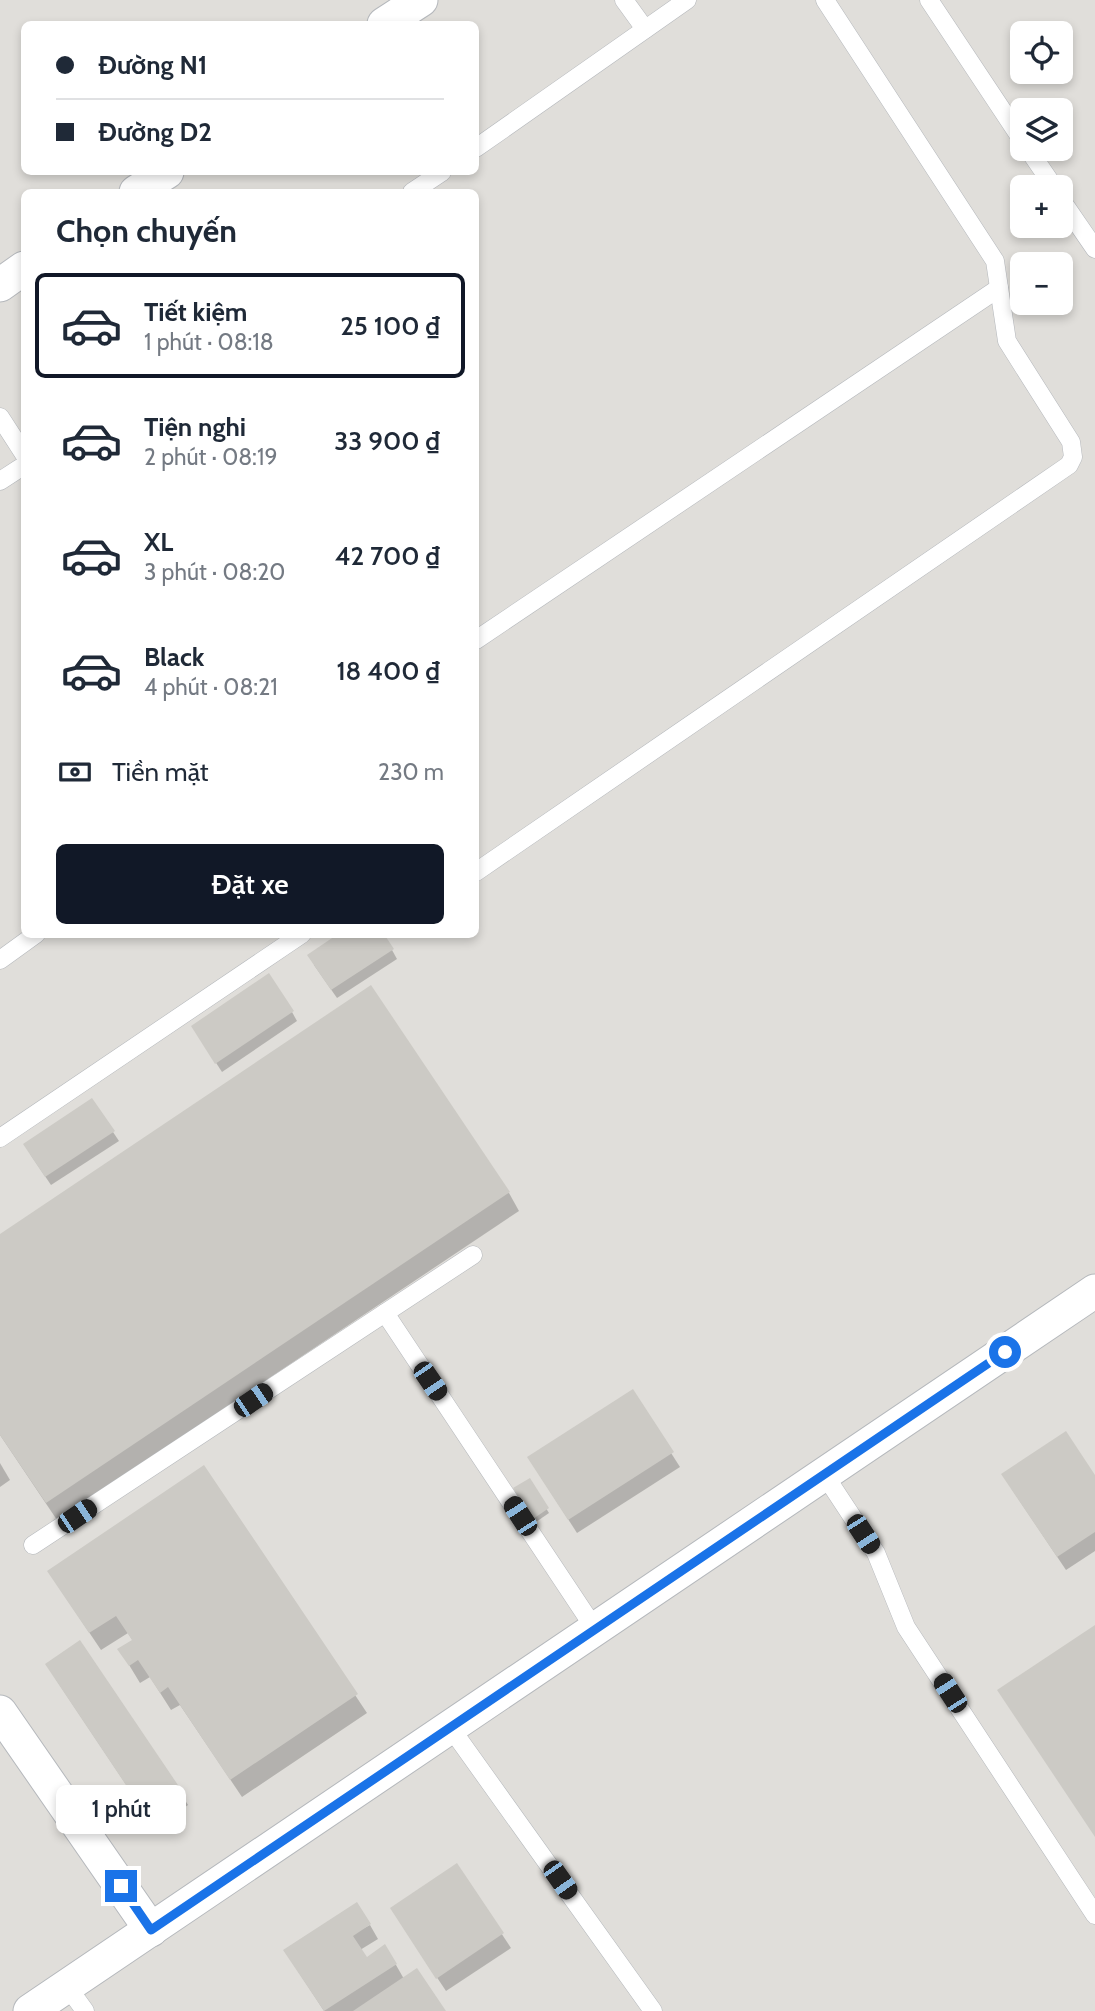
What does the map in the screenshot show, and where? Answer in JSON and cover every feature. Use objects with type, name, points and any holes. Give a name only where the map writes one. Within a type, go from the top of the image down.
[{"type":"street","points":[[389,21],[421,0]]},
{"type":"street","points":[[141,189],[162,175]]},
{"type":"street","points":[[0,285],[21,270]]},
{"type":"street","points":[[30,2011],[76,1998],[151,1930],[1095,1291]]},
{"type":"street","points":[[0,1712],[151,1930]]},
{"type":"lane","points":[[624,0],[645,29]]},
{"type":"lane","points":[[479,146],[687,0]]},
{"type":"lane","points":[[479,870],[1069,465],[1073,457],[1071,442],[1007,341],[995,261],[825,0]]},
{"type":"lane","points":[[929,0],[1010,122]]},
{"type":"lane","points":[[416,189],[438,175]]},
{"type":"lane","points":[[1073,217],[1095,249]]},
{"type":"lane","points":[[479,638],[999,288]]},
{"type":"lane","points":[[0,417],[21,462]]},
{"type":"lane","points":[[0,481],[21,467]]},
{"type":"lane","points":[[0,960],[30,938]]},
{"type":"lane","points":[[0,1138],[296,938]]},
{"type":"lane","points":[[33,1545],[472,1255]]},
{"type":"lane","points":[[385,1313],[595,1629]]},
{"type":"lane","points":[[824,1474],[876,1553],[906,1627],[1095,1914]]},
{"type":"lane","points":[[450,1727],[653,2011]]},
{"type":"shaded area","points":[[0,0],[1095,0],[1095,2011],[0,2011]]},
{"type":"building","points":[[332,938],[387,938],[394,949],[331,990],[307,955]]},
{"type":"building","points":[[269,973],[294,1011],[215,1064],[191,1026]]},
{"type":"building","points":[[371,985],[510,1192],[46,1503],[0,1435],[0,1234]]},
{"type":"building","points":[[92,1098],[115,1131],[45,1177],[23,1144]]},
{"type":"building","points":[[633,1389],[674,1452],[568,1520],[527,1457]]},
{"type":"building","points":[[1066,1431],[1095,1475],[1095,1532],[1057,1557],[1001,1474]]},
{"type":"building","points":[[204,1465],[358,1694],[230,1780],[168,1687],[160,1693],[138,1660],[129,1666],[117,1649],[132,1640],[116,1616],[89,1633],[47,1571]]},
{"type":"building","points":[[530,1478],[549,1508],[533,1519],[513,1488]]},
{"type":"building","points":[[1095,1625],[1095,1837],[997,1690]]},
{"type":"building","points":[[80,1640],[182,1791],[146,1815],[45,1664]]},
{"type":"building","points":[[457,1863],[504,1933],[436,1979],[390,1908]]},
{"type":"building","points":[[357,1902],[371,1924],[353,1936],[367,1957],[385,1944],[397,1964],[324,2011],[283,1950]]},
{"type":"building","points":[[417,1968],[446,2011],[353,2011]]},
{"type":"route","points":[[121,1886],[151,1930],[1005,1352]]}]
